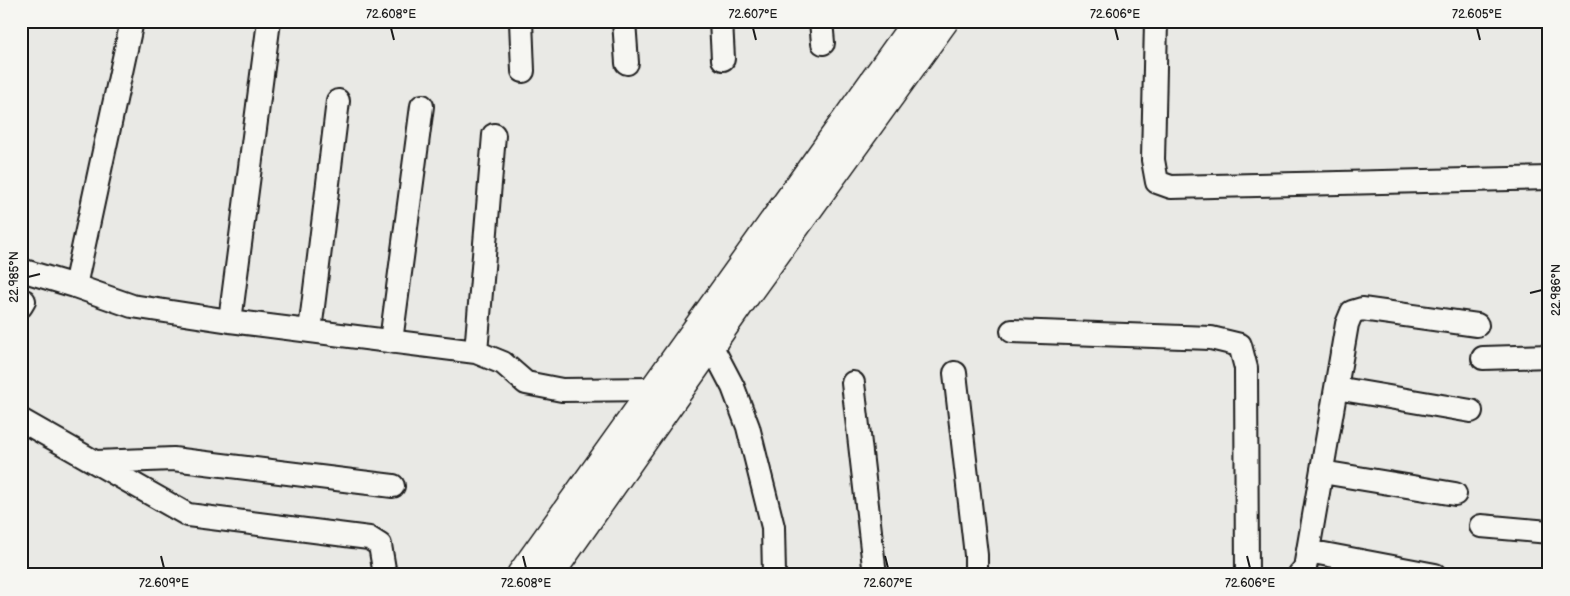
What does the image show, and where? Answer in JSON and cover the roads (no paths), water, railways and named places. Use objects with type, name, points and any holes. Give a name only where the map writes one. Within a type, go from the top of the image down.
[{"type":"street","points":[[75,286],[132,21]]},
{"type":"street","points":[[230,321],[269,21]]},
{"type":"street","points":[[521,21],[523,71]]},
{"type":"street","points":[[624,21],[627,64]]},
{"type":"street","points":[[721,21],[723,59]]},
{"type":"street","points":[[522,575],[917,21]]},
{"type":"street","points":[[548,575],[944,21]]},
{"type":"street","points":[[1156,21],[1153,160],[1157,182],[1171,187],[1549,178]]},
{"type":"street","points":[[310,331],[338,101]]},
{"type":"street","points":[[391,341],[422,106]]},
{"type":"street","points":[[476,352],[494,135]]},
{"type":"street","points":[[21,270],[132,306],[230,321],[476,352],[503,363],[526,383],[562,390],[654,389]]},
{"type":"street","points":[[1299,575],[1305,568],[1347,324],[1352,312],[1362,309],[1476,325]]},
{"type":"street","points":[[1012,331],[1211,338],[1240,345],[1246,368],[1247,575]]},
{"type":"street","points":[[711,345],[733,387],[748,427],[773,527],[774,575]]},
{"type":"street","points":[[1483,358],[1549,356]]},
{"type":"street","points":[[955,373],[976,555],[976,575]]},
{"type":"street","points":[[853,383],[875,575]]},
{"type":"street","points":[[1336,388],[1471,411]]},
{"type":"street","points":[[21,420],[188,514],[369,538],[380,545],[385,575]]},
{"type":"street","points":[[96,462],[173,460],[393,486]]},
{"type":"street","points":[[1322,472],[1455,494]]},
{"type":"street","points":[[1481,526],[1549,532]]},
{"type":"street","points":[[1308,551],[1435,575]]}]
